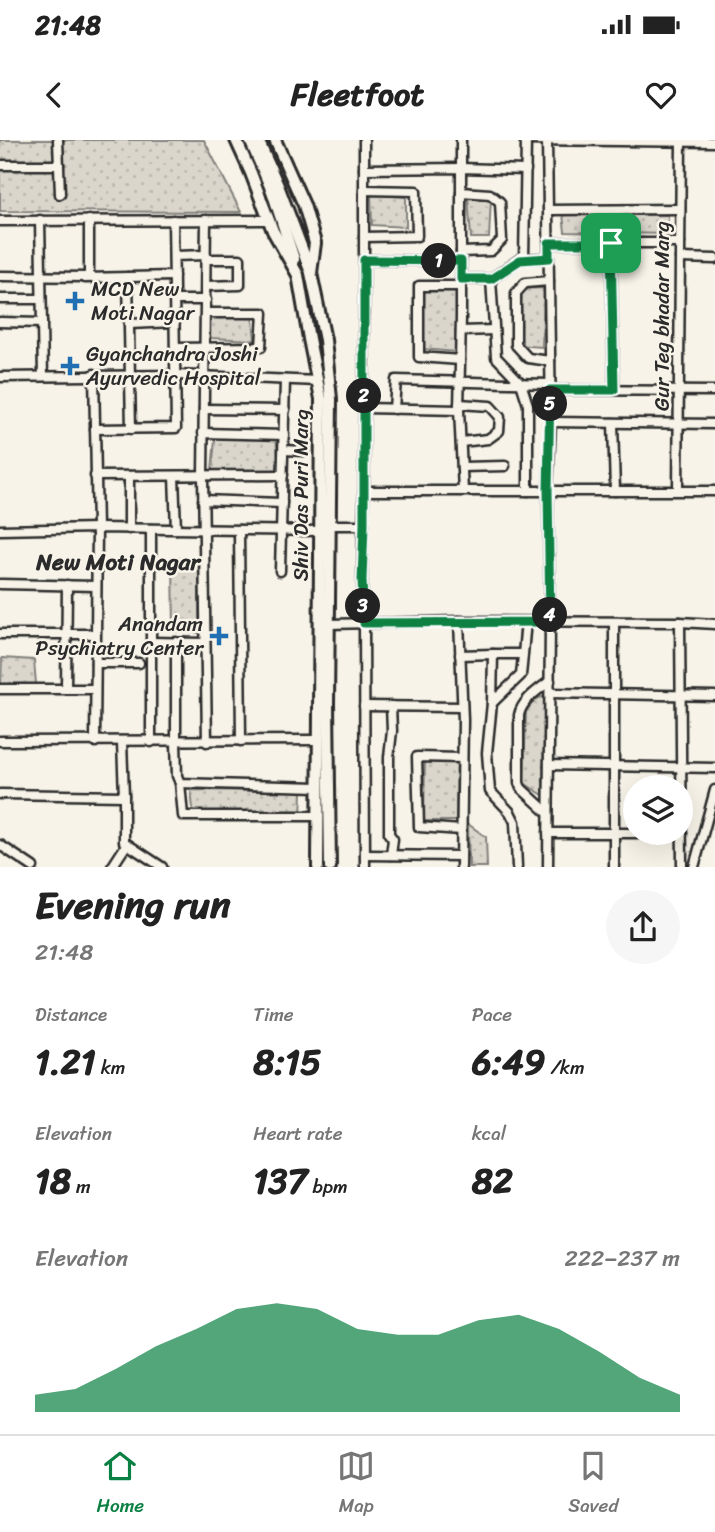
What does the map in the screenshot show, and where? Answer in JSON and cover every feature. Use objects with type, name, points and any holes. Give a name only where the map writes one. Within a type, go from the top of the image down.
[{"type":"main road","name":"Shiv Das Puri Marg","points":[[236,140],[273,231],[298,275],[321,399],[328,624],[330,867]]},
{"type":"main road","points":[[250,140],[272,191],[298,275]]},
{"type":"main road","points":[[258,140],[311,273]]},
{"type":"main road","name":"Shiv Das Puri Marg","points":[[275,140],[304,205],[315,243],[311,273],[325,340],[331,399],[319,740],[318,867]]},
{"type":"street","points":[[58,140],[60,194]]},
{"type":"street","points":[[364,140],[362,580],[365,867]]},
{"type":"street","points":[[461,140],[459,407],[463,491]]},
{"type":"street","points":[[524,259],[525,140],[715,142]]},
{"type":"street","points":[[547,141],[551,422],[548,491],[548,867]]},
{"type":"street","name":"Gur Teg bhadar Marg","points":[[676,141],[680,209],[678,490]]},
{"type":"street","points":[[0,165],[60,165]]},
{"type":"street","points":[[364,169],[526,170]]},
{"type":"street","points":[[364,190],[416,191],[417,236],[364,237]]},
{"type":"street","points":[[364,260],[461,256],[491,251],[502,240],[500,202],[490,194],[461,192]]},
{"type":"street","points":[[549,210],[680,209]]},
{"type":"street","points":[[40,220],[43,376]]},
{"type":"street","points":[[85,278],[89,273],[89,220]]},
{"type":"street","points":[[95,429],[176,428],[173,220]]},
{"type":"street","points":[[206,220],[203,529],[207,741]]},
{"type":"street","points":[[0,221],[268,220]]},
{"type":"street","points":[[549,243],[680,243]]},
{"type":"street","points":[[611,243],[614,390]]},
{"type":"street","points":[[174,256],[240,259],[240,285],[206,286]]},
{"type":"street","points":[[460,360],[419,357],[419,286],[491,279],[520,260],[549,258]]},
{"type":"street","points":[[680,258],[715,259]]},
{"type":"street","points":[[0,276],[174,276]]},
{"type":"street","points":[[128,277],[131,429]]},
{"type":"street","points":[[491,279],[496,357],[521,383],[528,405],[528,491]]},
{"type":"street","points":[[549,281],[526,283],[516,293],[516,345],[528,358],[550,360]]},
{"type":"street","points":[[0,299],[41,299]]},
{"type":"street","points":[[174,300],[206,300]]},
{"type":"street","points":[[175,348],[261,347],[262,313],[206,313]]},
{"type":"street","points":[[0,322],[42,323]]},
{"type":"street","points":[[129,324],[175,322]]},
{"type":"street","points":[[461,331],[494,330]]},
{"type":"street","points":[[94,374],[97,528],[95,742]]},
{"type":"street","points":[[0,377],[176,375],[318,381]]},
{"type":"street","points":[[280,571],[285,380]]},
{"type":"street","points":[[394,409],[396,380],[521,383],[614,390],[715,391]]},
{"type":"street","points":[[364,408],[490,406],[500,417],[499,431],[488,439],[461,442]]},
{"type":"street","points":[[204,409],[285,410]]},
{"type":"street","points":[[551,422],[715,424]]},
{"type":"street","points":[[613,423],[615,491]]},
{"type":"street","points":[[204,433],[284,435]]},
{"type":"street","points":[[284,450],[304,451]]},
{"type":"street","points":[[462,467],[505,466]]},
{"type":"street","points":[[95,476],[283,475]]},
{"type":"street","points":[[129,476],[129,528]]},
{"type":"street","points":[[174,476],[176,529]]},
{"type":"street","points":[[364,491],[715,491]]},
{"type":"street","points":[[203,500],[282,503]]},
{"type":"street","points":[[0,530],[282,530],[364,525]]},
{"type":"street","points":[[151,529],[151,742]]},
{"type":"street","points":[[239,530],[241,741]]},
{"type":"street","points":[[0,584],[96,586]]},
{"type":"street","points":[[66,689],[67,585]]},
{"type":"street","points":[[459,621],[462,707],[461,867]]},
{"type":"street","points":[[328,624],[459,621],[715,624]]},
{"type":"street","points":[[492,703],[521,675],[526,622]]},
{"type":"street","points":[[614,622],[614,867]]},
{"type":"street","points":[[680,622],[681,775]]},
{"type":"street","points":[[0,634],[95,634]]},
{"type":"street","points":[[151,642],[205,643]]},
{"type":"street","points":[[176,642],[177,776],[183,816],[318,816]]},
{"type":"street","points":[[460,654],[523,654]]},
{"type":"street","points":[[493,654],[487,753],[490,791],[510,811],[515,822],[517,867]]},
{"type":"street","points":[[96,663],[139,663]]},
{"type":"street","points":[[548,813],[519,783],[519,715],[533,694],[550,681]]},
{"type":"street","points":[[0,689],[95,689]]},
{"type":"street","points":[[550,692],[715,696]]},
{"type":"street","points":[[364,706],[462,707]]},
{"type":"street","points":[[391,706],[391,855]]},
{"type":"street","points":[[0,741],[319,740]]},
{"type":"street","points":[[122,742],[124,842],[162,867]]},
{"type":"street","points":[[461,830],[419,827],[417,757],[462,758]]},
{"type":"street","points":[[549,765],[715,768]]},
{"type":"street","points":[[180,783],[318,787]]},
{"type":"street","points":[[694,867],[715,790]]},
{"type":"street","points":[[0,794],[124,796]]},
{"type":"street","points":[[548,833],[623,833]]},
{"type":"street","points":[[112,867],[127,844]]},
{"type":"street","points":[[0,845],[33,867]]},
{"type":"street","points":[[682,845],[682,867]]},
{"type":"street","points":[[365,855],[461,856]]},
{"type":"street","points":[[435,856],[435,867]]},
{"type":"shaded area","points":[[0,140],[204,140],[241,212],[0,211]]},
{"type":"shaded area","points":[[371,194],[406,197],[406,227],[372,225]]},
{"type":"shaded area","points":[[468,196],[491,198],[489,238],[471,238]]},
{"type":"shaded area","points":[[563,214],[668,215],[668,234],[565,232]]},
{"type":"shaded area","points":[[456,286],[457,352],[422,349],[420,289]]},
{"type":"shaded area","points":[[544,288],[542,347],[516,345],[514,289]]},
{"type":"shaded area","points":[[210,309],[252,310],[255,340],[210,338]]},
{"type":"shaded area","points":[[216,429],[276,432],[279,471],[212,470]]},
{"type":"shaded area","points":[[173,558],[199,559],[199,633],[174,631]]},
{"type":"shaded area","points":[[2,658],[34,660],[36,684],[1,684]]},
{"type":"shaded area","points":[[545,696],[543,795],[524,783],[526,711],[536,699]]},
{"type":"shaded area","points":[[457,754],[456,821],[424,821],[425,757]]},
{"type":"shaded area","points":[[191,790],[302,791],[301,817],[194,818]]},
{"type":"shaded area","points":[[468,824],[486,837],[487,867],[469,867]]},
{"type":"place","name":"MCD New Moti Nagar","points":[[75,301]]},
{"type":"place","name":"Gyanchandra Joshi Ayurvedic Hospital","points":[[70,366]]},
{"type":"place","name":"Anandam Psychiatry Center","points":[[219,636]]},
{"type":"district","name":"New Moti Nagar","points":[[118,562]]},
{"type":"route","points":[[549,243],[611,243],[614,390],[550,390],[550,622],[364,623],[364,260],[461,261],[461,279],[491,279],[520,260],[549,258],[549,243]]}]
